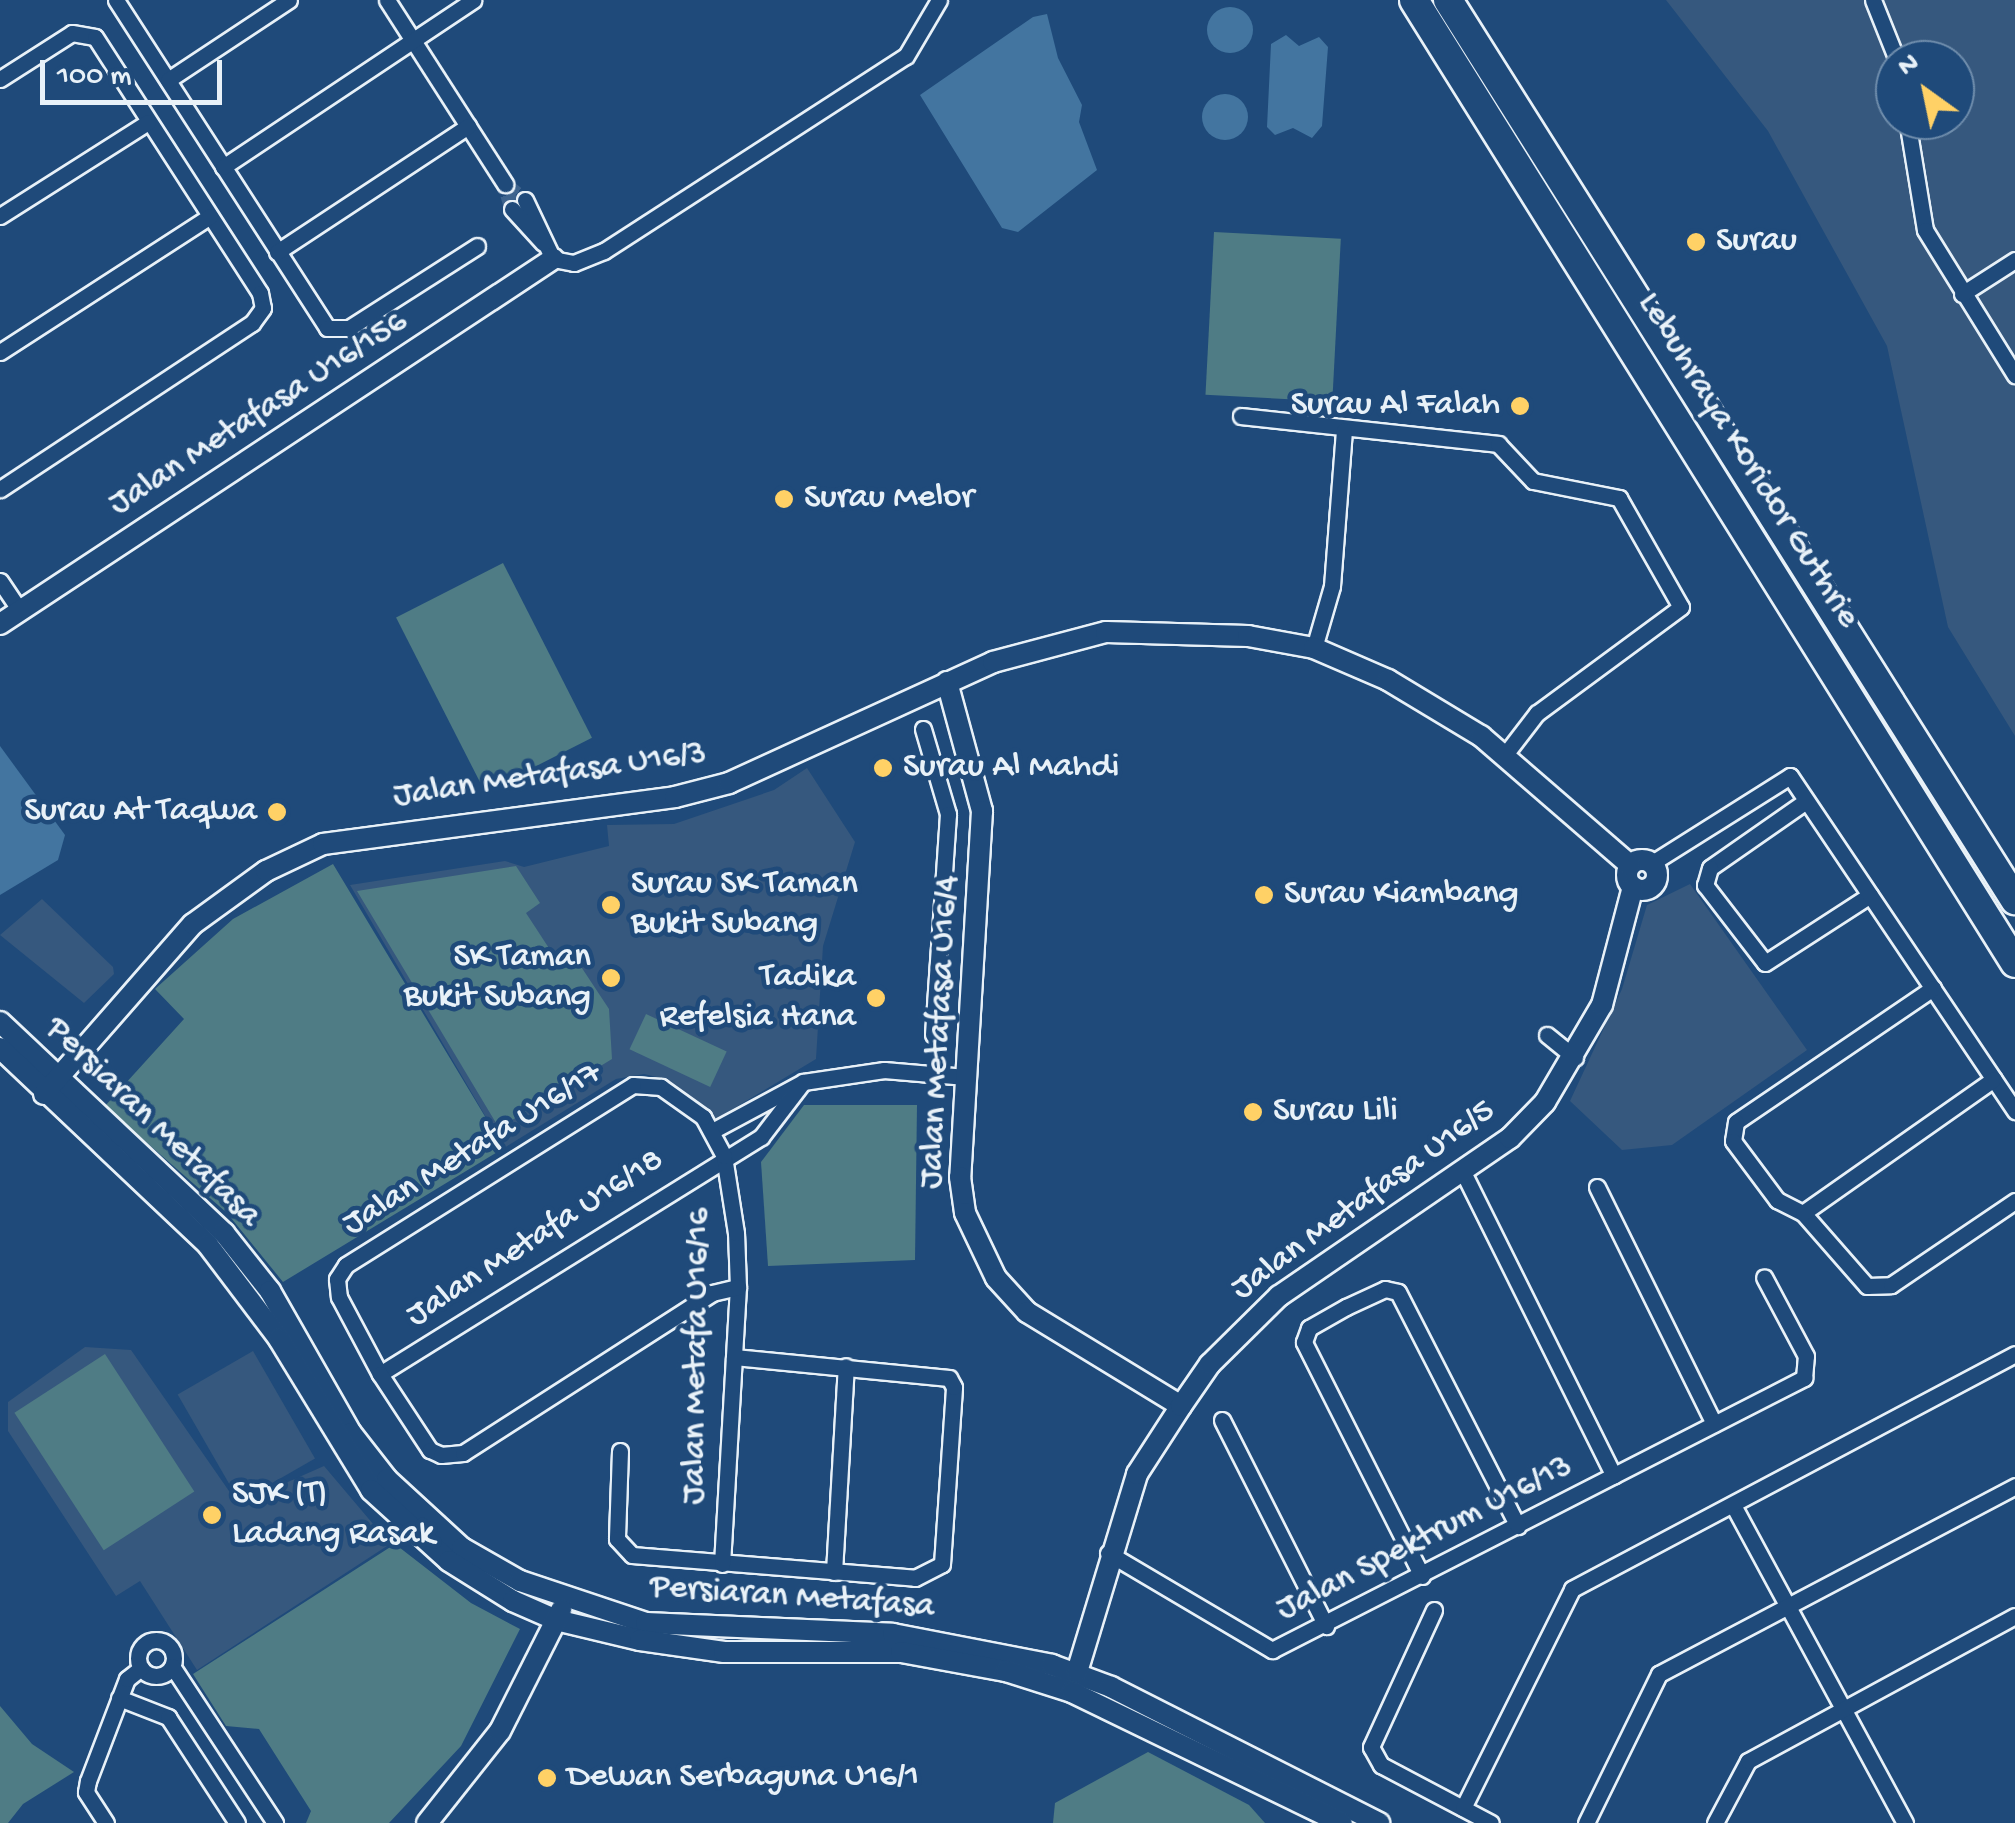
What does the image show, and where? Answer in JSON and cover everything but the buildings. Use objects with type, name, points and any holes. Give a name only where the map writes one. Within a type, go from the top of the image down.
[{"type":"highway","name":"Lebuhraya Koridor Guthrie","points":[[1414,0],[2015,963]]},
{"type":"highway","name":"Lebuhraya Koridor Guthrie","points":[[1448,0],[2015,900]]},
{"type":"street","points":[[116,0],[322,322],[334,330],[349,328],[477,246]]},
{"type":"street","points":[[168,80],[289,0]]},
{"type":"street","points":[[387,0],[505,184]]},
{"type":"street","points":[[223,167],[473,0]]},
{"type":"street","points":[[518,204],[548,252],[574,263],[604,251],[890,68],[916,48],[939,0]]},
{"type":"street","points":[[1873,0],[1889,40]]},
{"type":"street","points":[[0,79],[72,33],[86,33],[210,216],[263,308],[252,323],[0,489]]},
{"type":"street","points":[[0,216],[148,122]]},
{"type":"street","points":[[277,252],[468,126]]},
{"type":"street","points":[[1910,140],[1925,230],[2015,375]]},
{"type":"street","points":[[0,352],[210,216]]},
{"type":"street","name":"Jalan Metafasa U16/156","points":[[0,624],[548,252]]},
{"type":"street","points":[[1962,294],[2015,260]]},
{"type":"street","points":[[1241,416],[1498,444],[1533,482],[1614,495],[1682,599],[1677,614],[1536,713],[1504,756]]},
{"type":"street","points":[[1314,648],[1332,586],[1344,430]]},
{"type":"street","points":[[0,580],[20,611]]},
{"type":"street","name":"Jalan Metafasa U16/3","points":[[44,1094],[193,924],[266,871],[323,844],[675,797],[729,783],[987,664],[1106,632],[1188,630],[1314,648],[1388,680],[1504,756],[1630,865]]},
{"type":"street","points":[[901,704],[958,716],[962,696],[987,664]]},
{"type":"street","name":"Jalan Metafasa U16/4","points":[[948,682],[976,775],[982,867],[960,1177],[965,1213],[996,1278],[1027,1312],[1181,1406]]},
{"type":"street","name":"Jalan Metafasa U16/4","points":[[923,729],[948,814],[944,924],[934,1028],[970,1026]]},
{"type":"street","points":[[942,784],[976,775]]},
{"type":"street","points":[[1652,863],[1654,884],[1632,887],[1630,865],[1652,863],[1790,776],[2015,1111]]},
{"type":"street","points":[[1806,801],[1710,868],[1705,885],[1760,960],[1771,962],[1870,895]]},
{"type":"street","name":"Jalan Metafasa U16/5","points":[[1077,1672],[1108,1553],[1138,1474],[1210,1364],[1279,1296],[1510,1138],[1575,1058],[1602,1005],[1632,887]]},
{"type":"street","points":[[944,924],[978,927]]},
{"type":"street","points":[[938,985],[973,989]]},
{"type":"street","points":[[1933,988],[1736,1122],[1733,1141],[1778,1200],[1802,1213],[1856,1278],[1879,1288],[2015,1200]]},
{"type":"street","name":"Persiaran Metafasa","points":[[0,1022],[224,1234],[293,1326],[350,1432],[407,1500],[462,1548],[566,1600],[646,1624],[893,1634],[1077,1672],[1379,1823]]},
{"type":"street","points":[[1548,1035],[1575,1058]]},
{"type":"street","name":"Persiaran Metafasa","points":[[0,1048],[44,1094],[208,1245],[279,1339],[371,1490],[450,1561],[556,1620],[724,1652],[901,1652],[1006,1671],[1094,1702],[1342,1823]]},
{"type":"street","points":[[714,1130],[803,1082],[884,1070],[966,1076]]},
{"type":"street","points":[[1802,1213],[1994,1079]]},
{"type":"street","points":[[744,1112],[761,1137],[803,1082]]},
{"type":"street","name":"Jalan Metafa U16/16","points":[[633,1085],[661,1087],[714,1130],[724,1156],[738,1287],[722,1564]]},
{"type":"street","name":"Jalan Metafa U16/17","points":[[633,1085],[346,1265],[337,1280],[338,1296],[380,1374],[430,1450],[463,1453],[712,1293],[738,1287]]},
{"type":"street","name":"Jalan Metafa U16/18","points":[[380,1374],[724,1156],[761,1137]]},
{"type":"street","name":"Jalan Spektrum U16/13","points":[[1463,1172],[1614,1476]]},
{"type":"street","points":[[1596,1186],[1714,1424]]},
{"type":"street","name":"Jalan Spektrum U16/13","points":[[1108,1553],[1263,1649],[1326,1626],[1804,1378],[1806,1356],[1764,1276]]},
{"type":"street","points":[[1422,1576],[1304,1342],[1309,1328],[1346,1308],[1385,1289],[1398,1292],[1518,1526]]},
{"type":"street","points":[[1464,1808],[1572,1589],[2015,1354]]},
{"type":"street","points":[[620,1451],[617,1539],[632,1555],[915,1578],[942,1564],[954,1387],[941,1374],[734,1357]]},
{"type":"street","points":[[834,1572],[846,1366]]},
{"type":"street","points":[[1222,1420],[1326,1626]]},
{"type":"street","points":[[1586,1823],[1659,1674],[2015,1486]]},
{"type":"street","points":[[1733,1505],[1905,1823]]},
{"type":"street","points":[[440,1819],[500,1731],[566,1600]]},
{"type":"street","points":[[1434,1610],[1372,1740],[1381,1764],[1491,1823]]},
{"type":"street","points":[[1715,1823],[1748,1760],[1842,1706],[2015,1617]]},
{"type":"street","points":[[140,1668],[138,1652],[155,1640],[170,1645],[172,1666],[275,1823]]},
{"type":"street","points":[[1052,1665],[1086,1644],[1110,1687]]},
{"type":"street","points":[[140,1668],[154,1676],[172,1666]]},
{"type":"street","points":[[106,1823],[86,1792],[127,1679],[140,1668]]},
{"type":"street","points":[[1077,1672],[1094,1702]]},
{"type":"street","points":[[120,1698],[168,1718],[237,1823]]},
{"type":"shaded area","points":[[1666,0],[2015,0],[2015,736],[1948,627],[1887,346],[1768,131]]},
{"type":"shaded area","points":[[1230,7],[1247,13],[1253,30],[1247,47],[1230,53],[1213,47],[1207,30],[1213,13]]},
{"type":"shaded area","points":[[1047,14],[1058,58],[1082,105],[1079,122],[1097,170],[1018,232],[1002,228],[920,95],[1033,17]]},
{"type":"shaded area","points":[[1286,35],[1299,46],[1319,37],[1328,47],[1322,126],[1312,138],[1293,128],[1275,135],[1267,127],[1271,44]]},
{"type":"shaded area","points":[[1225,94],[1242,100],[1248,117],[1242,134],[1225,140],[1208,134],[1202,117],[1208,100]]},
{"type":"shaded area","points":[[0,746],[65,835],[58,860],[0,895]]},
{"type":"shaded area","name":"SK Taman Bukit Subang","points":[[807,768],[855,842],[823,946],[816,1059],[716,1119],[665,1079],[644,1074],[616,1079],[504,1148],[350,885],[505,861],[524,867],[609,846],[607,825],[674,824],[774,790]]},
{"type":"shaded area","points":[[1690,884],[1807,1050],[1672,1145],[1622,1150],[1570,1101],[1622,989],[1647,905]]},
{"type":"shaded area","points":[[42,899],[113,967],[114,974],[84,1003],[0,935]]},
{"type":"shaded area","name":"SJK (T) Ladang Rasak","points":[[85,1347],[131,1350],[238,1504],[324,1466],[390,1544],[197,1670],[140,1581],[116,1596],[8,1431],[8,1402]]},
{"type":"shaded area","points":[[253,1351],[315,1458],[240,1502],[178,1394]]},
{"type":"green space","points":[[1214,232],[1341,239],[1332,401],[1205,395]]},
{"type":"green space","points":[[503,563],[592,738],[485,792],[396,617]]},
{"type":"green space","points":[[333,864],[504,1148],[283,1282],[227,1213],[105,1106],[184,1019],[155,989],[233,919]]},
{"type":"green space","points":[[516,866],[540,903],[526,913],[558,962],[572,953],[609,1009],[612,1059],[499,1128],[357,891]]},
{"type":"green space","points":[[646,1014],[727,1052],[710,1087],[630,1049]]},
{"type":"green space","points":[[804,1105],[917,1105],[915,1260],[768,1266],[761,1162]]},
{"type":"green space","points":[[105,1354],[194,1492],[104,1550],[14,1413]]},
{"type":"green space","points":[[395,1544],[471,1603],[520,1629],[461,1746],[389,1823],[306,1823],[311,1811],[259,1729],[226,1726],[193,1674]]},
{"type":"green space","points":[[0,1706],[32,1744],[74,1772],[23,1804],[8,1823],[0,1823]]},
{"type":"green space","points":[[1148,1752],[1249,1805],[1265,1823],[1053,1823],[1055,1803]]},
{"type":"tunnel","points":[[512,209],[505,184],[525,200]]},
{"type":"place","name":"Surau","points":[[1696,242]]},
{"type":"place","name":"Surau Al Falah","points":[[1520,406]]},
{"type":"place","name":"Surau Melor","points":[[784,499]]},
{"type":"place","name":"Surau Al Mahdi","points":[[883,768]]},
{"type":"place","name":"Surau At Taqwa","points":[[277,812]]},
{"type":"place","name":"Surau Kiambang","points":[[1264,895]]},
{"type":"place","name":"Surau SK Taman Bukit Subang","points":[[611,905]]},
{"type":"place","name":"SK Taman Bukit Subang","points":[[611,978]]},
{"type":"place","name":"Tadika Refelsia Hana","points":[[876,998]]},
{"type":"place","name":"Surau Lili","points":[[1253,1112]]},
{"type":"place","name":"SJK (T) Ladang Rasak","points":[[212,1515]]},
{"type":"place","name":"Dewan Serbaguna U16/1","points":[[547,1778]]}]
